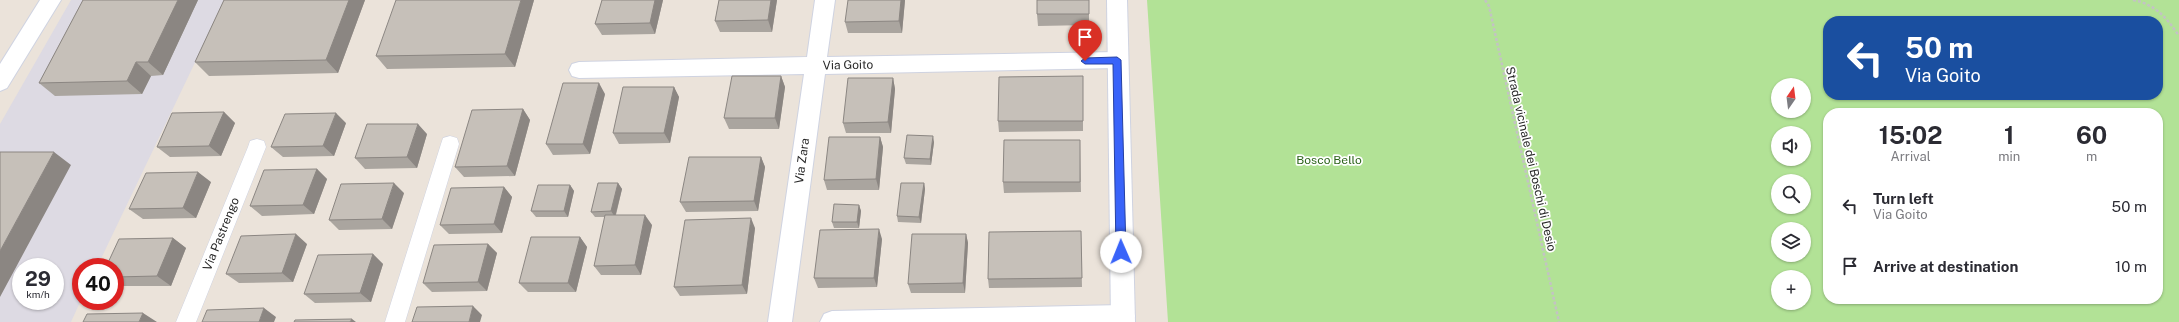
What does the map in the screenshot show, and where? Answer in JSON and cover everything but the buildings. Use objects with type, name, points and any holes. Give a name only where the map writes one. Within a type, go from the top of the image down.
[{"type":"street","points":[[0,82],[51,0]]},
{"type":"street","name":"Via Zara","points":[[780,322],[825,0]]},
{"type":"street","points":[[832,322],[1123,319],[1117,0]]},
{"type":"street","name":"Via Goito","points":[[579,70],[1117,60]]},
{"type":"lane","points":[[395,322],[450,144]]},
{"type":"lane","name":"Via Pastrengo","points":[[186,322],[257,147]]},
{"type":"path","name":"Strada vicinale dei Boschi di Desio","points":[[1485,0],[1488,6],[1559,322]]},
{"type":"path","points":[[2133,0],[2143,1],[2156,9],[2170,22],[2179,36]]},
{"type":"shaded area","points":[[71,0],[225,0],[101,258],[72,258],[72,310],[76,310],[71,322],[0,322],[0,124]]},
{"type":"green space","name":"Bosco Bello","points":[[1147,0],[2179,0],[2179,322],[1168,322]]},
{"type":"route","points":[[1085,61],[1117,60],[1121,252]]}]
